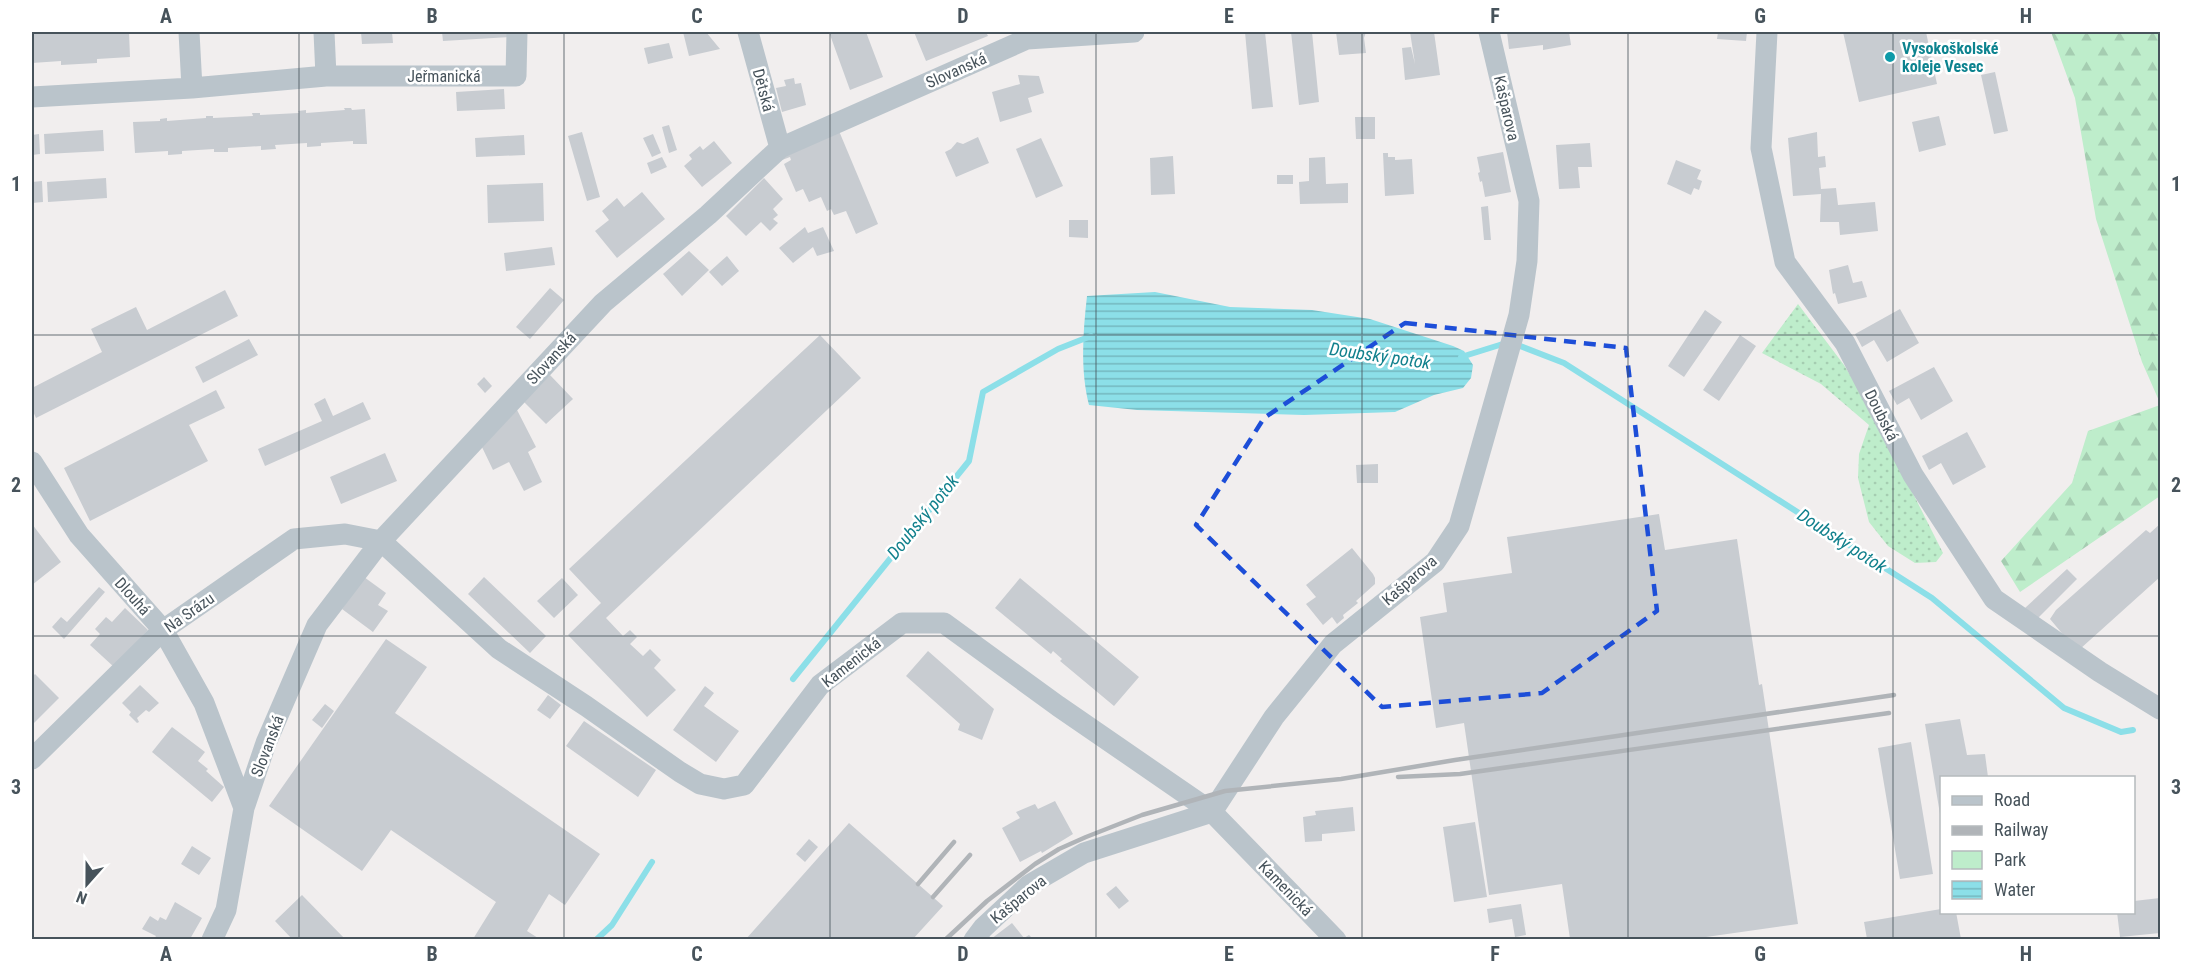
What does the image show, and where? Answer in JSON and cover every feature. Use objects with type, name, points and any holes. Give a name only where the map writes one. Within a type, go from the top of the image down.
[{"type":"street","points":[[189,32],[192,87]]},
{"type":"street","points":[[324,32],[326,76]]},
{"type":"street","name":"Jeřmanická","points":[[32,97],[326,76],[516,76],[517,32]]},
{"type":"street","name":"Dětská","points":[[748,32],[780,148]]},
{"type":"street","name":"Slovanská","points":[[212,939],[226,910],[244,808],[266,743],[317,625],[381,541],[603,303],[708,215],[780,148],[1026,35],[1134,32]]},
{"type":"street","name":"Kašparova","points":[[974,939],[1029,885],[1084,853],[1212,812],[1274,717],[1333,644],[1435,562],[1459,526],[1519,315],[1527,261],[1529,201],[1489,32]]},
{"type":"street","name":"Doubská","points":[[1767,32],[1761,148],[1785,262],[1845,343],[1913,475],[1994,599],[2100,672],[2146,700]]},
{"type":"street","name":"Dlouhá","points":[[32,462],[79,535],[163,630],[204,703],[244,808]]},
{"type":"street","name":"Na Srázu","points":[[32,759],[163,630],[294,539],[345,534],[381,541]]},
{"type":"street","name":"Kamenická","points":[[381,541],[499,649],[700,784],[724,789],[744,785],[820,685],[902,623],[944,623],[1058,706],[1212,812],[1336,939]]},
{"type":"highlighted area","points":[[1405,323],[1626,348],[1657,611],[1542,693],[1382,707],[1196,525],[1264,418]]},
{"type":"green space","points":[[2051,32],[2160,32],[2160,403],[2142,362],[2096,219],[2075,98]]},
{"type":"green space","points":[[1798,304],[1844,365],[1869,406],[1943,553],[1936,562],[1915,563],[1888,546],[1869,522],[1858,478],[1859,454],[1869,425],[1821,384],[1762,353]]},
{"type":"green space","points":[[2160,405],[2160,496],[2020,592],[2001,561],[2072,483],[2088,431]]},
{"type":"water","points":[[1155,292],[1230,307],[1312,310],[1370,319],[1464,351],[1473,365],[1471,378],[1463,388],[1434,395],[1395,412],[1304,415],[1137,410],[1089,405],[1083,365],[1087,296]]},
{"type":"building","points":[[32,32],[129,32],[130,57],[97,59],[97,63],[61,65],[61,61],[32,63]]},
{"type":"building","points":[[361,32],[392,32],[393,43],[362,44]]},
{"type":"building","points":[[442,32],[509,32],[510,37],[443,41]]},
{"type":"building","points":[[683,32],[706,32],[720,49],[689,56]]},
{"type":"building","points":[[829,32],[866,32],[883,77],[850,90]]},
{"type":"building","points":[[914,32],[986,32],[988,36],[926,61]]},
{"type":"building","points":[[1245,32],[1265,32],[1273,107],[1252,109]]},
{"type":"building","points":[[1291,32],[1312,32],[1319,102],[1299,105]]},
{"type":"building","points":[[1336,32],[1366,32],[1364,38],[1366,53],[1339,55]]},
{"type":"building","points":[[1410,32],[1434,32],[1440,75],[1405,80],[1402,48],[1411,47],[1415,64]]},
{"type":"building","points":[[1507,32],[1569,32],[1571,45],[1543,50],[1543,45],[1509,49]]},
{"type":"building","points":[[1718,32],[1747,32],[1746,41],[1717,39]]},
{"type":"building","name":"Vysokoškolské koleje Vesec","points":[[1843,32],[1926,32],[1937,84],[1859,102]]},
{"type":"building","points":[[669,43],[673,58],[648,64],[644,48]]},
{"type":"building","points":[[1995,72],[2008,131],[1994,134],[1981,75]]},
{"type":"building","points":[[1018,75],[1039,76],[1044,93],[1028,98],[1032,112],[1000,122],[992,92],[1020,84]]},
{"type":"building","points":[[794,78],[795,84],[801,83],[806,105],[782,112],[776,88],[786,86],[784,80]]},
{"type":"building","points":[[504,89],[505,109],[457,111],[456,92]]},
{"type":"building","points":[[344,108],[365,109],[367,144],[353,144],[353,141],[321,143],[321,146],[307,147],[307,143],[275,145],[276,149],[261,150],[261,146],[228,148],[228,152],[214,152],[214,149],[182,151],[182,154],[168,155],[168,151],[135,153],[133,122],[160,121],[160,119],[167,118],[167,121],[206,118],[206,116],[213,116],[213,118],[253,116],[252,113],[260,113],[260,115],[299,113],[298,111],[306,110],[306,113],[345,110]]},
{"type":"building","points":[[1939,116],[1946,145],[1919,152],[1912,122]]},
{"type":"building","points":[[1355,117],[1375,117],[1375,139],[1356,139]]},
{"type":"building","points":[[669,125],[677,150],[669,153],[662,127]]},
{"type":"building","points":[[103,130],[104,151],[45,154],[44,134]]},
{"type":"building","points":[[839,131],[878,224],[856,234],[846,211],[834,215],[831,209],[827,211],[821,197],[809,202],[803,189],[796,192],[784,164],[791,160],[790,157],[782,160],[780,157]]},
{"type":"building","points":[[582,132],[600,197],[587,201],[568,136]]},
{"type":"building","points":[[1817,132],[1818,157],[1825,156],[1826,167],[1819,168],[1821,189],[1836,188],[1838,205],[1875,202],[1878,231],[1840,235],[1839,222],[1820,222],[1821,194],[1793,196],[1788,138]]},
{"type":"building","points":[[39,134],[40,154],[32,155],[32,135]]},
{"type":"building","points":[[653,134],[661,153],[652,157],[643,138]]},
{"type":"building","points":[[524,135],[525,155],[476,157],[475,138]]},
{"type":"building","points":[[978,137],[989,163],[956,177],[945,152],[957,142],[963,144]]},
{"type":"building","points":[[1041,138],[1063,186],[1036,198],[1016,149]]},
{"type":"building","points":[[714,141],[732,163],[702,187],[684,166],[692,159],[689,155],[700,146],[703,150]]},
{"type":"building","points":[[1590,143],[1592,167],[1578,167],[1580,188],[1559,189],[1556,145]]},
{"type":"building","points":[[1503,152],[1511,192],[1485,197],[1478,173],[1480,172],[1477,157]]},
{"type":"building","points":[[1383,153],[1388,153],[1388,157],[1395,157],[1395,160],[1412,159],[1414,194],[1385,196]]},
{"type":"building","points":[[1173,156],[1175,194],[1151,195],[1150,158]]},
{"type":"building","points":[[662,157],[667,167],[651,174],[647,163]]},
{"type":"building","points":[[1325,157],[1326,184],[1348,183],[1348,203],[1300,204],[1299,182],[1309,181],[1309,158]]},
{"type":"building","points":[[1676,160],[1701,170],[1697,179],[1702,181],[1699,190],[1694,188],[1691,195],[1667,184]]},
{"type":"building","points":[[1277,175],[1293,175],[1293,184],[1277,184]]},
{"type":"building","points":[[106,178],[107,198],[48,202],[47,182]]},
{"type":"building","points":[[764,178],[783,199],[773,209],[778,215],[773,219],[778,223],[770,231],[761,222],[746,236],[726,216]]},
{"type":"building","points":[[42,181],[43,202],[32,203],[32,182]]},
{"type":"building","points":[[543,183],[544,221],[488,223],[487,185]]},
{"type":"building","points":[[642,192],[665,219],[617,258],[595,231],[609,220],[602,211],[617,198],[624,207]]},
{"type":"building","points":[[1488,206],[1491,240],[1484,240],[1481,207]]},
{"type":"building","points":[[1069,220],[1088,220],[1088,238],[1069,237]]},
{"type":"building","points":[[805,227],[808,233],[823,227],[834,251],[817,256],[813,247],[793,263],[779,248]]},
{"type":"building","points":[[552,247],[555,265],[506,271],[504,253]]},
{"type":"building","points":[[689,251],[709,270],[682,296],[663,274]]},
{"type":"building","points":[[727,256],[739,271],[722,286],[709,272]]},
{"type":"building","points":[[1848,265],[1853,283],[1862,281],[1867,297],[1838,304],[1835,293],[1833,294],[1829,270]]},
{"type":"building","points":[[550,288],[564,300],[530,339],[516,327]]},
{"type":"building","points":[[225,290],[238,316],[36,418],[32,409],[32,388],[102,352],[91,329],[136,307],[147,330]]},
{"type":"building","points":[[1900,309],[1919,343],[1887,362],[1874,340],[1862,347],[1855,334]]},
{"type":"building","points":[[1705,310],[1722,322],[1684,377],[1668,366]]},
{"type":"building","points":[[820,335],[861,378],[606,618],[623,636],[630,630],[637,637],[630,644],[643,656],[650,649],[661,660],[654,668],[676,690],[647,717],[568,635],[601,603],[569,569]]},
{"type":"building","points":[[1740,335],[1756,346],[1719,401],[1703,390]]},
{"type":"building","points":[[249,339],[258,355],[203,383],[195,367]]},
{"type":"building","points":[[1934,367],[1953,401],[1921,420],[1909,398],[1897,405],[1889,391]]},
{"type":"building","points":[[550,375],[573,399],[546,424],[523,401]]},
{"type":"building","points":[[484,377],[492,386],[485,393],[477,384]]},
{"type":"building","points":[[216,390],[225,408],[189,425],[208,461],[90,521],[64,468]]},
{"type":"building","points":[[325,398],[333,416],[363,402],[371,419],[265,466],[258,449],[322,421],[314,404]]},
{"type":"building","points":[[516,408],[536,447],[528,452],[542,482],[524,491],[509,462],[493,470],[481,445]]},
{"type":"building","points":[[1967,432],[1986,467],[1953,485],[1941,463],[1929,470],[1922,456]]},
{"type":"building","points":[[385,453],[397,481],[341,504],[330,477]]},
{"type":"building","points":[[1378,464],[1378,483],[1357,483],[1356,465]]},
{"type":"building","points":[[1659,514],[1665,550],[1737,539],[1759,685],[1762,684],[1798,924],[1692,939],[1570,939],[1562,884],[1489,895],[1464,723],[1436,728],[1420,617],[1447,612],[1443,583],[1512,573],[1507,537]]},
{"type":"building","points":[[32,524],[61,562],[32,585]]},
{"type":"building","points":[[2160,524],[2160,570],[2158,572],[2160,577],[2080,649],[2076,650],[2050,619],[2056,610],[2146,530],[2150,533]]},
{"type":"building","points":[[1352,548],[1373,574],[1375,584],[1356,601],[1358,603],[1343,615],[1344,618],[1337,624],[1332,617],[1323,625],[1306,604],[1316,597],[1306,585]]},
{"type":"building","points":[[2067,569],[2077,579],[2036,620],[2025,608]]},
{"type":"building","points":[[364,577],[386,593],[378,605],[388,611],[373,632],[342,609]]},
{"type":"building","points":[[484,577],[546,636],[530,653],[468,594]]},
{"type":"building","points":[[562,578],[578,595],[554,618],[537,601]]},
{"type":"building","points":[[1020,578],[1139,677],[1114,706],[1060,661],[1062,659],[1053,651],[1051,654],[995,608]]},
{"type":"building","points":[[99,587],[105,592],[64,639],[52,627],[61,617],[67,622]]},
{"type":"building","points":[[125,608],[148,630],[114,667],[90,645],[100,634],[95,629],[106,617],[112,622]]},
{"type":"building","points":[[386,639],[427,667],[395,713],[600,854],[565,905],[549,894],[527,931],[537,939],[473,939],[496,902],[391,830],[362,871],[269,806]]},
{"type":"building","points":[[928,651],[994,709],[982,740],[958,730],[960,724],[906,676]]},
{"type":"building","points":[[35,674],[59,698],[32,725],[32,677]]},
{"type":"building","points":[[140,685],[159,703],[149,712],[146,710],[137,718],[139,722],[137,723],[122,703]]},
{"type":"building","points":[[705,686],[714,693],[704,706],[739,731],[716,762],[673,730]]},
{"type":"building","points":[[548,695],[561,705],[550,719],[537,710]]},
{"type":"building","points":[[325,704],[334,711],[322,728],[312,720]]},
{"type":"building","points":[[1960,719],[1967,755],[1985,754],[1988,776],[1940,776],[1940,814],[1925,724]]},
{"type":"building","points":[[584,721],[656,770],[638,797],[566,746]]},
{"type":"building","points":[[172,727],[205,752],[198,761],[224,787],[212,802],[152,752]]},
{"type":"building","points":[[1911,742],[1933,874],[1900,879],[1878,748]]},
{"type":"building","points":[[1055,801],[1073,834],[1042,853],[1041,851],[1020,862],[1002,828],[1020,818],[1016,812],[1035,804],[1038,809]]},
{"type":"building","points":[[1353,807],[1355,831],[1322,834],[1322,841],[1305,842],[1303,817],[1316,815],[1315,811]]},
{"type":"building","points":[[1475,822],[1487,897],[1454,902],[1443,827]]},
{"type":"building","points":[[849,823],[943,906],[913,939],[746,939]]},
{"type":"building","points":[[809,839],[818,847],[805,862],[796,854]]},
{"type":"building","points":[[192,846],[211,858],[199,875],[181,864]]},
{"type":"building","points":[[1116,886],[1129,901],[1119,909],[1106,894]]},
{"type":"building","points":[[302,895],[345,939],[292,939],[275,921]]},
{"type":"building","points":[[2160,898],[2160,933],[2120,937],[2117,914],[2135,914],[2135,901]]},
{"type":"building","points":[[175,902],[202,918],[190,939],[154,939],[156,936],[142,929],[150,916],[158,921],[160,917],[166,920]]},
{"type":"building","points":[[1521,904],[1526,935],[1515,937],[1512,919],[1489,923],[1487,909]]},
{"type":"building","points":[[1940,909],[1940,914],[1956,914],[1961,939],[1867,939],[1864,922]]},
{"type":"building","points":[[1012,923],[1024,938],[1029,935],[1033,939],[991,939]]},
{"type":"waterway","name":"Doubský potok","points":[[793,679],[969,461],[983,392],[1058,349],[1091,336]]},
{"type":"waterway","name":"Doubský potok","points":[[1461,357],[1506,343]]},
{"type":"waterway","name":"Doubský potok","points":[[1515,344],[1564,363],[1932,598],[2064,708],[2121,732],[2133,730]]},
{"type":"waterway","name":"Doubský potok","points":[[596,940],[612,925],[652,862]]},
{"type":"railway","points":[[945,940],[987,901],[1035,864],[1059,849],[1142,815],[1225,791],[1341,779],[1894,695]]},
{"type":"railway","points":[[1398,777],[1460,774],[1889,713]]},
{"type":"railway","points":[[918,884],[954,842]]},
{"type":"railway","points":[[933,897],[970,855]]},
{"type":"place","name":"Vysokoškolské koleje Vesec","points":[[1890,57]]}]
